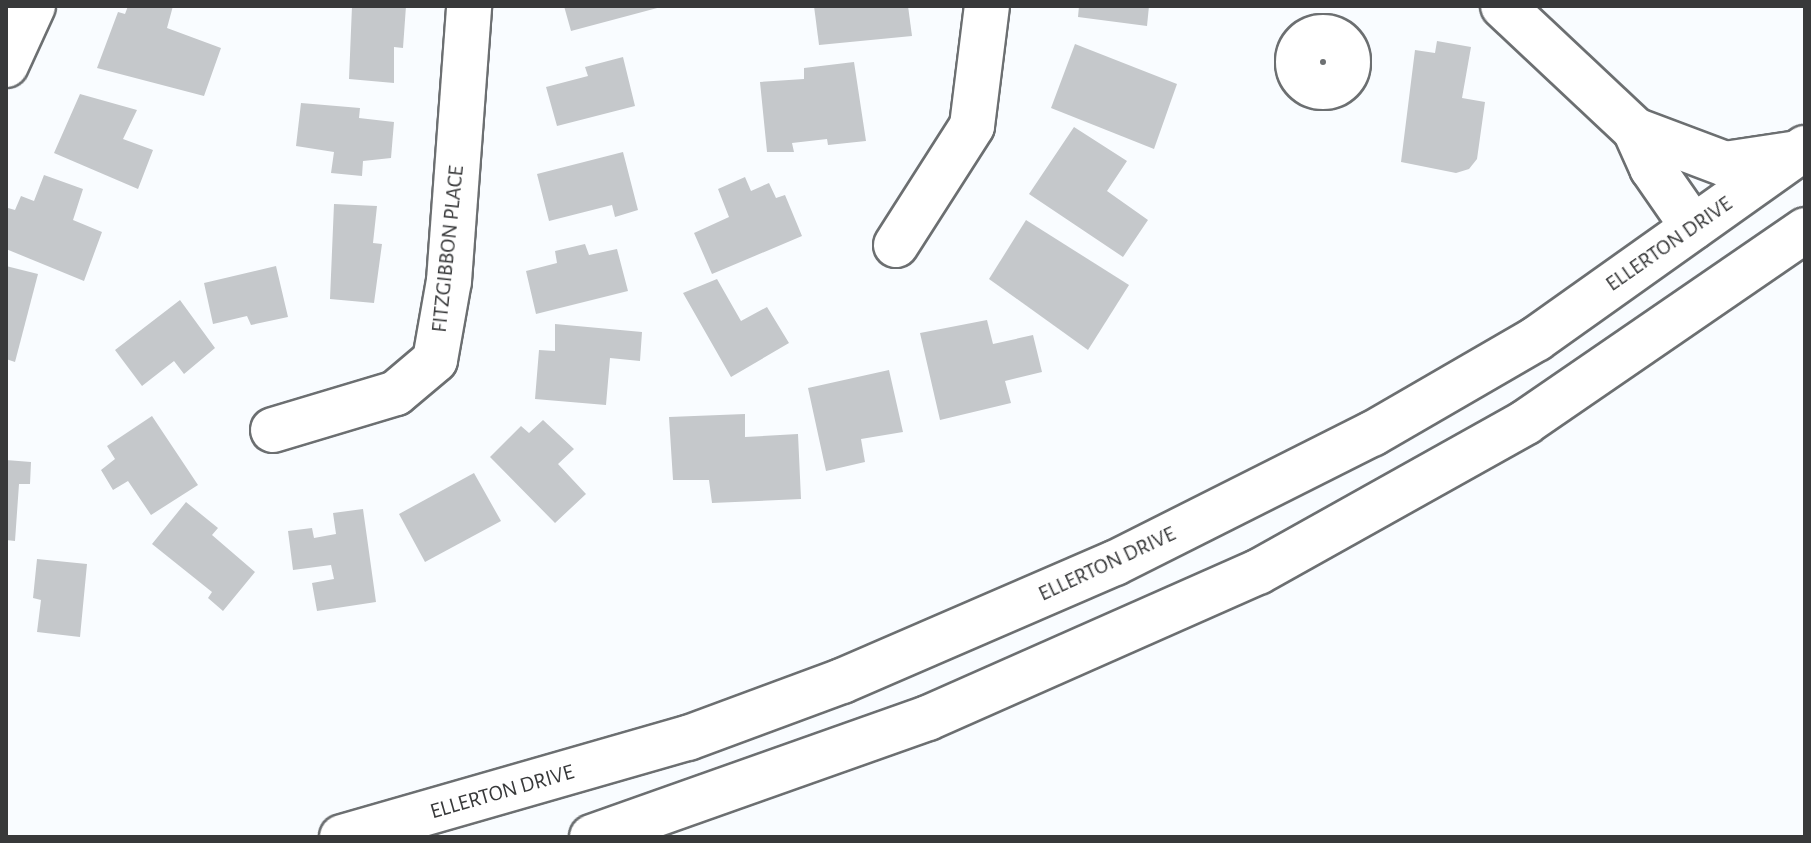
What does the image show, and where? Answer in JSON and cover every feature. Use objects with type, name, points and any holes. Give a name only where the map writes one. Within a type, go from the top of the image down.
[{"type":"main road","points":[[6,65],[33,6]]},
{"type":"main road","name":"FITZGIBBON PLACE","points":[[273,430],[396,393],[435,360],[449,281],[469,6]]},
{"type":"main road","points":[[896,245],[972,126],[987,6]]},
{"type":"main road","points":[[1503,6],[1635,130],[1657,178],[1693,227],[1802,242]]},
{"type":"main road","points":[[1635,130],[1725,164],[1802,150]]},
{"type":"main road","name":"ELLERTON DRIVE","points":[[342,837],[688,738],[842,681],[1115,563],[1372,434],[1536,339],[1802,150]]},
{"type":"main road","points":[[592,837],[928,718],[1258,572],[1526,422],[1725,286],[1802,242]]},
{"type":"building","points":[[128,6],[173,6],[167,28],[221,48],[204,96],[97,68],[118,12],[125,14]]},
{"type":"building","points":[[352,6],[406,6],[403,48],[394,47],[394,83],[349,79]]},
{"type":"building","points":[[564,6],[661,6],[661,7],[571,31]]},
{"type":"building","points":[[814,6],[908,6],[912,36],[819,45]]},
{"type":"building","points":[[1079,6],[1149,6],[1147,26],[1078,17]]},
{"type":"building","points":[[1437,41],[1471,47],[1462,98],[1485,102],[1477,159],[1469,169],[1456,173],[1401,162],[1415,50],[1435,53]]},
{"type":"building","points":[[1075,44],[1177,84],[1154,149],[1051,108]]},
{"type":"building","points":[[623,57],[635,106],[557,126],[546,87],[588,76],[585,67]]},
{"type":"building","points":[[854,62],[866,141],[828,145],[827,139],[792,143],[794,152],[767,152],[760,82],[804,79],[804,68]]},
{"type":"building","points":[[80,94],[137,110],[123,139],[153,150],[138,189],[54,153]]},
{"type":"building","points":[[301,103],[360,108],[359,118],[394,122],[391,158],[363,161],[362,176],[331,173],[334,152],[296,146]]},
{"type":"building","points":[[1074,127],[1127,161],[1107,191],[1148,220],[1123,257],[1029,194]]},
{"type":"building","points":[[623,152],[638,210],[615,217],[612,205],[549,221],[537,174]]},
{"type":"building","points":[[44,175],[83,189],[73,220],[102,232],[84,281],[6,249],[8,208],[15,210],[21,196],[34,201]]},
{"type":"building","points":[[745,177],[751,191],[769,183],[776,198],[785,195],[802,236],[712,274],[694,233],[729,217],[718,189]]},
{"type":"building","points":[[334,204],[377,206],[373,243],[382,244],[374,303],[330,299]]},
{"type":"building","points":[[1026,220],[1129,285],[1088,350],[989,279]]},
{"type":"building","points":[[585,244],[589,255],[617,249],[628,291],[536,314],[526,271],[557,263],[555,251]]},
{"type":"building","points":[[6,266],[38,274],[15,362],[6,359]]},
{"type":"building","points":[[276,266],[288,317],[251,325],[247,316],[213,324],[204,283]]},
{"type":"building","points":[[717,279],[741,321],[767,307],[789,343],[731,377],[683,293]]},
{"type":"building","points":[[180,300],[215,348],[184,374],[174,361],[142,386],[115,350]]},
{"type":"building","points":[[987,320],[993,344],[1033,335],[1042,372],[1005,381],[1011,403],[940,420],[920,333]]},
{"type":"building","points":[[555,324],[642,332],[640,361],[610,358],[606,405],[535,399],[539,350],[555,351]]},
{"type":"building","points":[[889,370],[903,432],[861,439],[865,462],[826,471],[808,388]]},
{"type":"building","points":[[745,414],[745,437],[798,434],[801,499],[712,503],[709,480],[673,480],[669,417]]},
{"type":"building","points":[[152,416],[198,485],[151,515],[128,481],[113,490],[101,470],[115,459],[107,446]]},
{"type":"building","points":[[543,420],[574,449],[558,464],[586,494],[555,523],[490,457],[521,426],[529,433]]},
{"type":"building","points":[[6,460],[31,462],[30,484],[19,484],[15,541],[6,540]]},
{"type":"building","points":[[474,473],[501,521],[425,562],[399,514]]},
{"type":"building","points":[[186,502],[218,528],[212,535],[255,572],[223,611],[208,598],[212,592],[152,544]]},
{"type":"building","points":[[363,509],[376,602],[317,611],[312,583],[334,579],[331,565],[293,570],[288,531],[312,528],[314,538],[336,534],[333,513]]},
{"type":"building","points":[[37,559],[87,564],[80,637],[37,632],[41,600],[33,598]]}]
